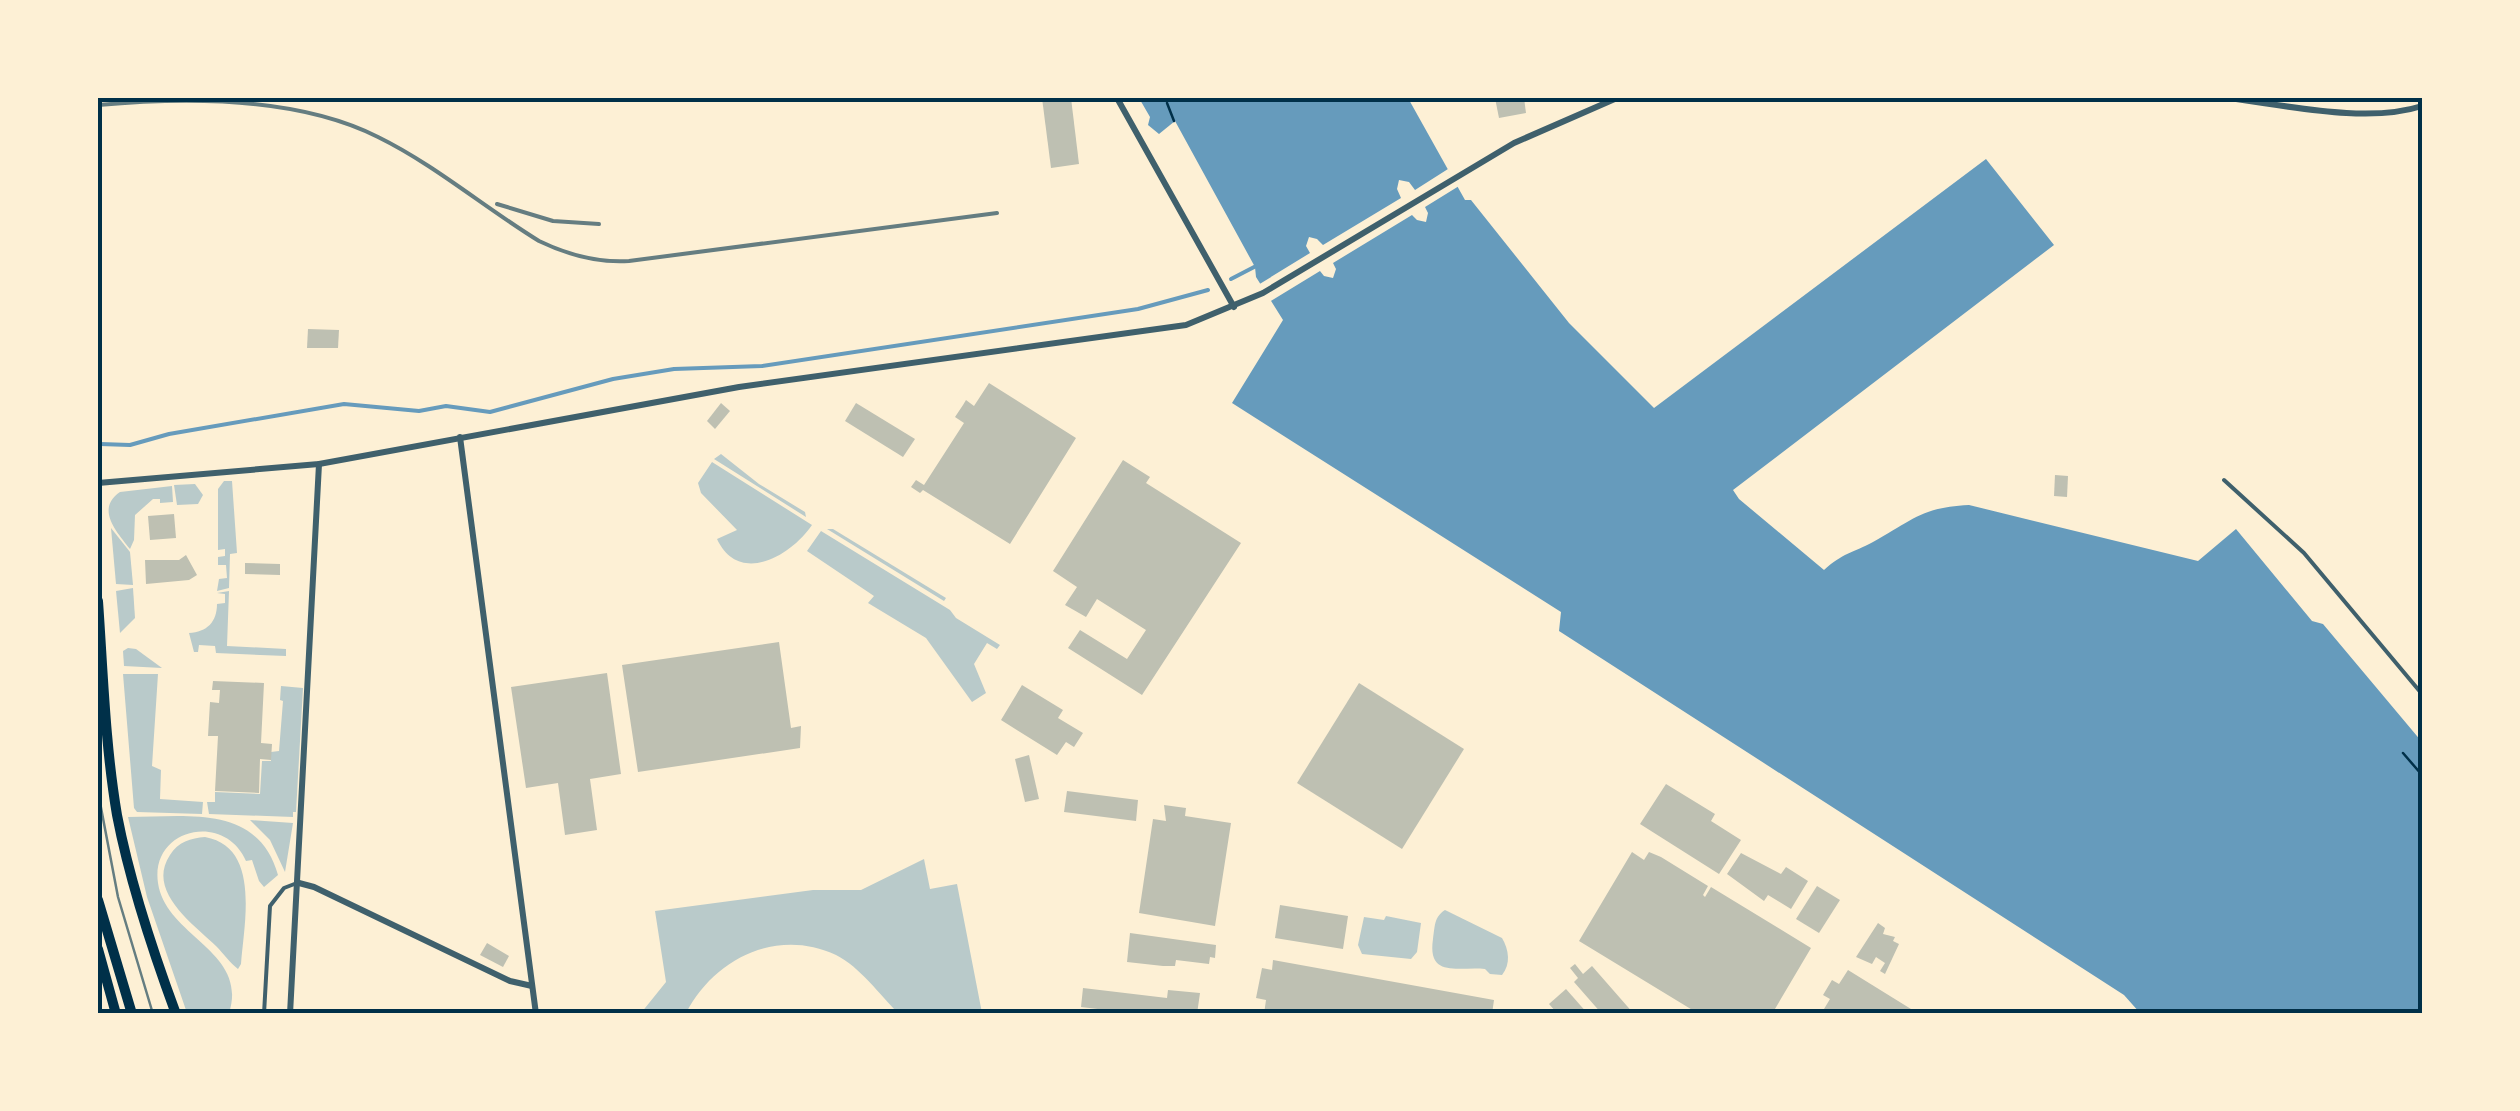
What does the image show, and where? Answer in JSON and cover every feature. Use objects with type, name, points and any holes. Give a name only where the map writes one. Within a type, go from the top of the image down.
[{"type":"main road","points":[[98,600],[107,741],[118,815],[148,935],[175,1013]]},
{"type":"main road","points":[[98,929],[99,906]]},
{"type":"main road","points":[[99,906],[132,1014]]},
{"type":"main road","points":[[98,949],[116,1014]]},
{"type":"street","points":[[1117,98],[1234,307]]},
{"type":"street","points":[[98,484],[319,464],[739,386],[1168,329],[1263,293],[1514,142],[1617,98]]},
{"type":"street","points":[[2228,98],[2369,112],[2402,112],[2422,106]]},
{"type":"street","points":[[460,437],[536,1014]]},
{"type":"street","points":[[290,1014],[319,464]]},
{"type":"street","points":[[299,882],[516,984],[532,986]]},
{"type":"lane","points":[[2224,480],[2304,553],[2422,694]]},
{"type":"lane","points":[[264,1014],[270,906],[284,888],[299,882]]},
{"type":"path","points":[[1166,103],[1174,121]]},
{"type":"path","points":[[2403,753],[2420,768],[2422,775]]},
{"type":"shaded area","points":[[721,454],[759,484],[805,512],[806,517],[714,459]]},
{"type":"shaded area","points":[[712,462],[812,525],[779,555],[765,561],[738,561],[717,539],[737,530],[701,493],[698,483]]},
{"type":"shaded area","points":[[224,481],[232,481],[237,553],[230,554],[229,588],[217,591],[219,579],[227,578],[226,565],[218,565],[218,557],[225,556],[225,549],[218,550],[218,489]]},
{"type":"shaded area","points":[[195,484],[203,495],[198,504],[177,505],[174,485]]},
{"type":"shaded area","points":[[172,486],[173,502],[153,499],[135,515],[130,549],[111,520],[109,506],[113,499],[120,492]]},
{"type":"shaded area","points":[[111,528],[130,552],[133,585],[116,584]]},
{"type":"shaded area","points":[[827,529],[833,529],[946,598],[944,601]]},
{"type":"shaded area","points":[[821,531],[1000,645],[997,649],[987,643],[974,664],[986,693],[972,702],[926,638],[868,603],[874,596],[807,551]]},
{"type":"shaded area","points":[[133,588],[135,618],[120,633],[116,591]]},
{"type":"shaded area","points":[[229,591],[227,646],[286,649],[286,656],[216,653],[215,646],[199,645],[198,652],[194,652],[189,633],[210,625],[217,604],[225,603],[225,594],[217,593]]},
{"type":"shaded area","points":[[136,649],[162,668],[124,666],[123,651]]},
{"type":"shaded area","points":[[123,674],[158,674],[152,766],[161,770],[160,799],[203,802],[202,814],[137,812],[134,808]]},
{"type":"shaded area","points":[[281,686],[303,688],[296,812],[293,817],[209,814],[207,802],[215,802],[215,792],[260,794],[262,761],[271,761],[271,752],[279,751]]},
{"type":"shaded area","points":[[128,817],[218,819],[255,836],[268,852],[278,875],[264,887],[252,860],[246,861],[236,845],[222,836],[206,832],[177,839],[165,850],[159,864],[158,883],[164,902],[227,974],[232,992],[229,1013],[187,1013],[147,897]]},
{"type":"shaded area","points":[[250,820],[293,823],[285,872],[270,840]]},
{"type":"shaded area","points":[[205,837],[223,844],[235,855],[242,871],[246,908],[238,969],[175,906],[164,881],[164,868],[173,851],[185,842]]},
{"type":"shaded area","points":[[924,859],[930,889],[957,884],[982,1013],[898,1013],[845,960],[814,947],[792,945],[749,953],[730,964],[713,977],[686,1013],[641,1013],[666,982],[655,911],[813,890],[861,890]]},
{"type":"shaded area","points":[[1445,910],[1502,938],[1508,957],[1502,975],[1490,974],[1485,969],[1447,968],[1435,960],[1435,926]]},
{"type":"shaded area","points":[[1386,916],[1421,923],[1417,952],[1411,959],[1362,954],[1358,945],[1364,917],[1384,920]]},
{"type":"water","points":[[1139,98],[1408,98],[1465,200],[1471,200],[1569,323],[1654,408],[1986,159],[2054,245],[1733,490],[1824,570],[1918,516],[1953,506],[1969,505],[2198,561],[2236,529],[2312,621],[2323,624],[2422,742],[2422,1013],[2140,1013],[2124,995],[1559,631],[1561,612],[1232,403],[1283,320],[1256,277],[1255,267],[1175,121],[1159,134],[1148,125],[1150,117]]},
{"type":"pier","points":[[1448,169],[1459,186],[1425,207],[1426,222],[1412,215],[1333,263],[1333,278],[1320,271],[1269,302],[1258,285],[1310,253],[1306,246],[1309,237],[1323,245],[1401,198],[1399,180],[1409,182],[1415,190]]},
{"type":"building","points":[[1042,98],[1071,98],[1079,164],[1051,168]]},
{"type":"building","points":[[1495,98],[1524,98],[1526,113],[1499,118]]},
{"type":"building","points":[[308,329],[339,330],[338,348],[307,348]]},
{"type":"building","points":[[989,383],[1076,438],[1010,544],[923,490],[920,493],[911,487],[916,480],[924,485],[964,423],[955,417],[966,400],[974,406]]},
{"type":"building","points":[[721,403],[730,411],[715,429],[707,421]]},
{"type":"building","points":[[856,403],[915,439],[903,457],[845,421]]},
{"type":"building","points":[[1123,460],[1150,477],[1146,483],[1241,543],[1142,695],[1068,648],[1080,630],[1127,659],[1146,630],[1097,599],[1086,617],[1065,605],[1077,587],[1053,571]]},
{"type":"building","points":[[2055,475],[2068,476],[2067,497],[2054,496]]},
{"type":"building","points":[[174,514],[176,538],[150,540],[148,516]]},
{"type":"building","points":[[186,555],[197,575],[189,580],[146,584],[145,560],[179,560]]},
{"type":"building","points":[[245,563],[280,564],[280,575],[245,574]]},
{"type":"building","points":[[779,642],[791,728],[801,726],[800,748],[638,772],[622,665]]},
{"type":"building","points":[[607,673],[621,774],[590,779],[597,830],[565,835],[558,783],[526,788],[511,687]]},
{"type":"building","points":[[213,681],[264,683],[261,743],[272,744],[271,760],[260,759],[259,793],[215,791],[218,736],[208,736],[210,702],[219,703],[220,690],[212,690]]},
{"type":"building","points":[[1359,683],[1464,749],[1402,849],[1297,783]]},
{"type":"building","points":[[1022,685],[1063,710],[1058,718],[1083,733],[1074,747],[1066,742],[1057,755],[1001,720]]},
{"type":"building","points":[[1029,755],[1039,799],[1025,802],[1015,759]]},
{"type":"building","points":[[1666,784],[1715,814],[1711,821],[1741,840],[1719,874],[1640,824]]},
{"type":"building","points":[[1067,791],[1138,800],[1136,821],[1064,812]]},
{"type":"building","points":[[1164,805],[1186,808],[1185,816],[1231,823],[1215,926],[1139,913],[1153,819],[1166,821]]},
{"type":"building","points":[[1632,852],[1644,860],[1649,852],[1661,857],[1708,886],[1705,897],[1711,887],[1811,948],[1772,1014],[1699,1014],[1579,941]]},
{"type":"building","points":[[1741,853],[1781,874],[1786,867],[1808,881],[1791,909],[1768,895],[1764,901],[1727,874]]},
{"type":"building","points":[[1817,886],[1840,900],[1819,933],[1796,919]]},
{"type":"building","points":[[1280,905],[1348,916],[1343,949],[1275,938]]},
{"type":"building","points":[[1878,923],[1885,928],[1883,934],[1895,937],[1893,941],[1899,944],[1885,974],[1880,971],[1885,963],[1876,957],[1872,964],[1856,957]]},
{"type":"building","points":[[1130,933],[1216,945],[1215,958],[1210,957],[1209,964],[1176,960],[1175,966],[1127,962]]},
{"type":"building","points":[[487,943],[509,956],[503,967],[480,955]]},
{"type":"building","points":[[1273,960],[1494,1000],[1492,1014],[1264,1014],[1266,1000],[1256,998],[1262,968],[1272,970]]},
{"type":"building","points":[[1575,964],[1583,974],[1592,966],[1634,1014],[1602,1014],[1574,982],[1578,978],[1570,968]]},
{"type":"building","points":[[1848,970],[1919,1014],[1821,1014],[1830,999],[1823,995],[1832,980],[1839,984]]},
{"type":"building","points":[[1083,988],[1167,998],[1168,990],[1200,993],[1197,1014],[1139,1014],[1081,1007]]},
{"type":"building","points":[[1566,989],[1588,1014],[1556,1012],[1549,1004]]},
{"type":"waterway","points":[[1231,279],[1258,265]]},
{"type":"waterway","points":[[100,444],[130,445],[169,434],[344,404],[419,411],[446,406],[490,412],[613,379],[674,369],[762,366],[1138,309],[1208,290]]},
{"type":"tram line","points":[[98,792],[118,897],[153,1014]]},
{"type":"railway","points":[[98,105],[167,101],[241,103],[277,107],[346,124],[420,160],[539,241],[572,254],[606,261],[997,213]]},
{"type":"railway","points":[[497,204],[553,221],[599,224]]}]
